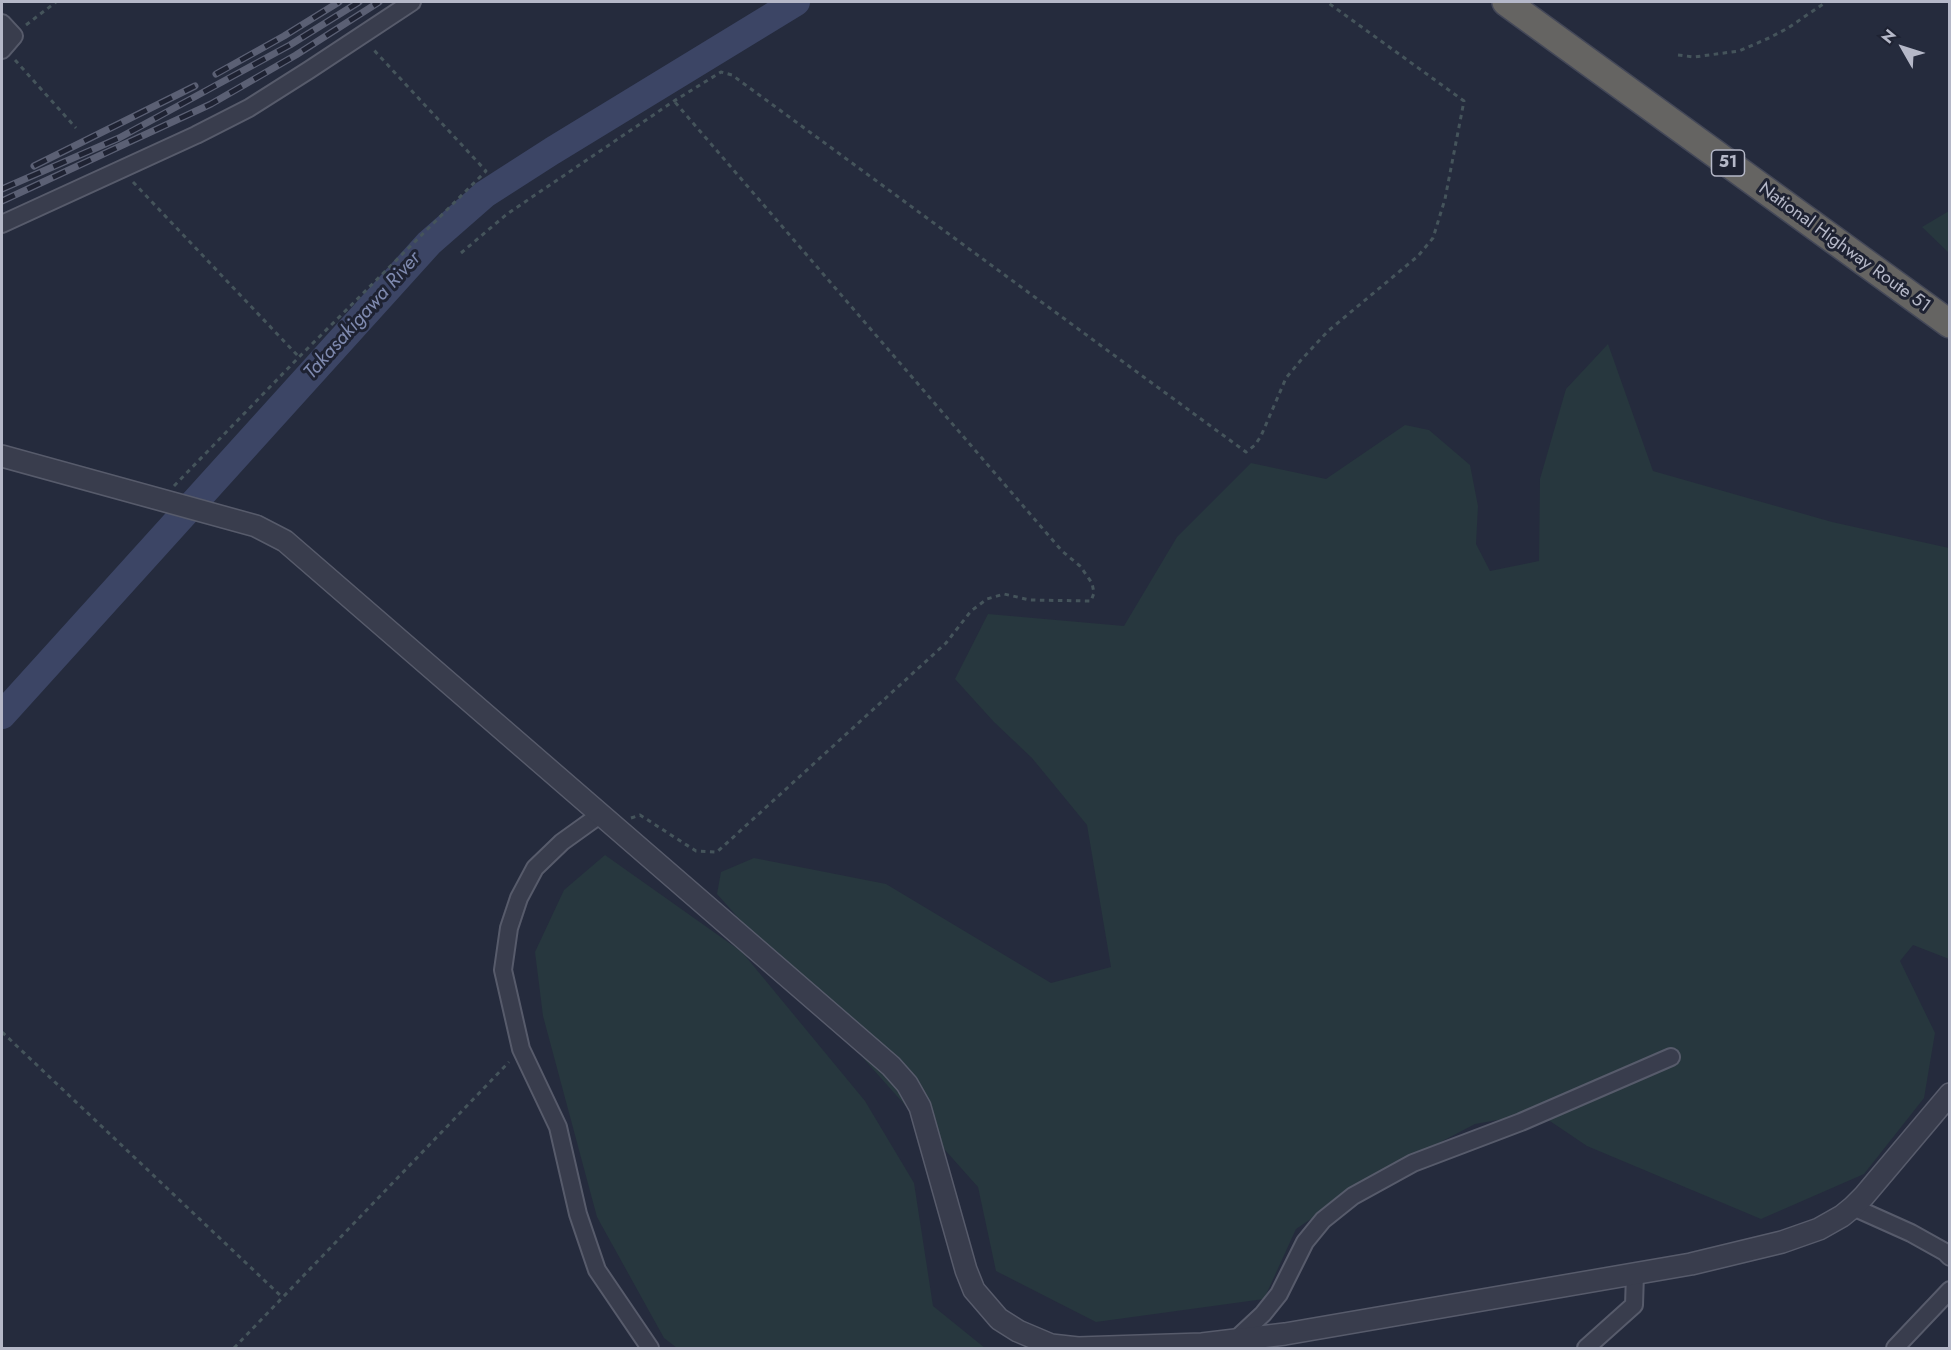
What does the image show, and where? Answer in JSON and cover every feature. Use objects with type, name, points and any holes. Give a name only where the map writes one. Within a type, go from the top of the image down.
[{"type":"highway","name":"National Highway Route 51","points":[[1506,2],[1950,324]]},
{"type":"street","points":[[2,224],[196,135],[249,108],[412,2]]},
{"type":"street","points":[[2,23],[6,45]]},
{"type":"street","points":[[2,456],[255,526],[285,541],[891,1066],[907,1084],[920,1107],[966,1270],[974,1290],[999,1319],[1018,1331],[1043,1342],[1078,1348],[1286,1341],[1691,1264],[1782,1242],[1819,1228],[1842,1216],[1853,1207],[1950,1094]]},
{"type":"street","points":[[607,820],[562,842],[535,868],[519,898],[509,928],[503,970],[521,1049],[558,1127],[578,1214],[597,1270],[650,1348]]},
{"type":"street","points":[[1234,1341],[1263,1314],[1279,1294],[1311,1234],[1323,1220],[1353,1196],[1413,1163],[1521,1122],[1671,1057]]},
{"type":"street","points":[[1853,1207],[1911,1233],[1950,1257]]},
{"type":"street","points":[[1586,1348],[1634,1305],[1635,1274]]},
{"type":"street","points":[[1895,1348],[1950,1290]]},
{"type":"path","points":[[56,2],[6,45],[76,128]]},
{"type":"path","points":[[461,253],[507,214],[674,101],[721,72],[732,75],[1246,452],[1261,436],[1286,378],[1301,360],[1328,332],[1418,256],[1433,238],[1445,199],[1464,101],[1327,2]]},
{"type":"path","points":[[1678,55],[1694,57],[1738,51],[1788,28],[1826,2]]},
{"type":"path","points":[[161,500],[299,357],[486,171],[360,36]]},
{"type":"path","points":[[607,820],[640,814],[696,851],[717,852],[946,643],[971,612],[987,598],[1004,594],[1030,600],[1091,601],[1094,593],[1092,583],[1080,566],[1062,551],[674,101]]},
{"type":"path","points":[[121,169],[299,357]]},
{"type":"path","points":[[2,1032],[283,1298]]},
{"type":"path","points":[[234,1348],[521,1049]]},
{"type":"shaded area","points":[[1949,211],[1949,253],[1922,227]]},
{"type":"shaded area","points":[[1608,344],[1653,471],[1832,522],[1949,548],[1949,959],[1913,945],[1900,961],[1935,1033],[1924,1098],[1864,1174],[1761,1219],[1587,1146],[1538,1113],[1475,1124],[1370,1179],[1296,1229],[1264,1299],[1096,1322],[996,1271],[978,1187],[717,894],[721,872],[754,858],[886,884],[1051,983],[1111,967],[1087,825],[1032,758],[994,722],[955,679],[988,614],[1124,626],[1177,537],[1251,463],[1326,479],[1405,425],[1429,430],[1470,465],[1478,506],[1476,544],[1490,571],[1539,561],[1540,479],[1566,389]]},
{"type":"shaded area","points":[[605,855],[742,952],[865,1101],[914,1183],[933,1306],[985,1348],[677,1348],[664,1338],[597,1217],[543,1016],[535,952],[564,890]]},
{"type":"waterway","name":"Takasakigawa River","points":[[2,715],[429,243],[485,194],[796,2]]},
{"type":"railway","points":[[216,74],[339,2]]},
{"type":"railway","points":[[2,189],[119,138],[290,45],[359,2]]},
{"type":"railway","points":[[2,201],[211,104],[296,55],[379,2]]},
{"type":"railway","points":[[34,166],[195,86]]}]
